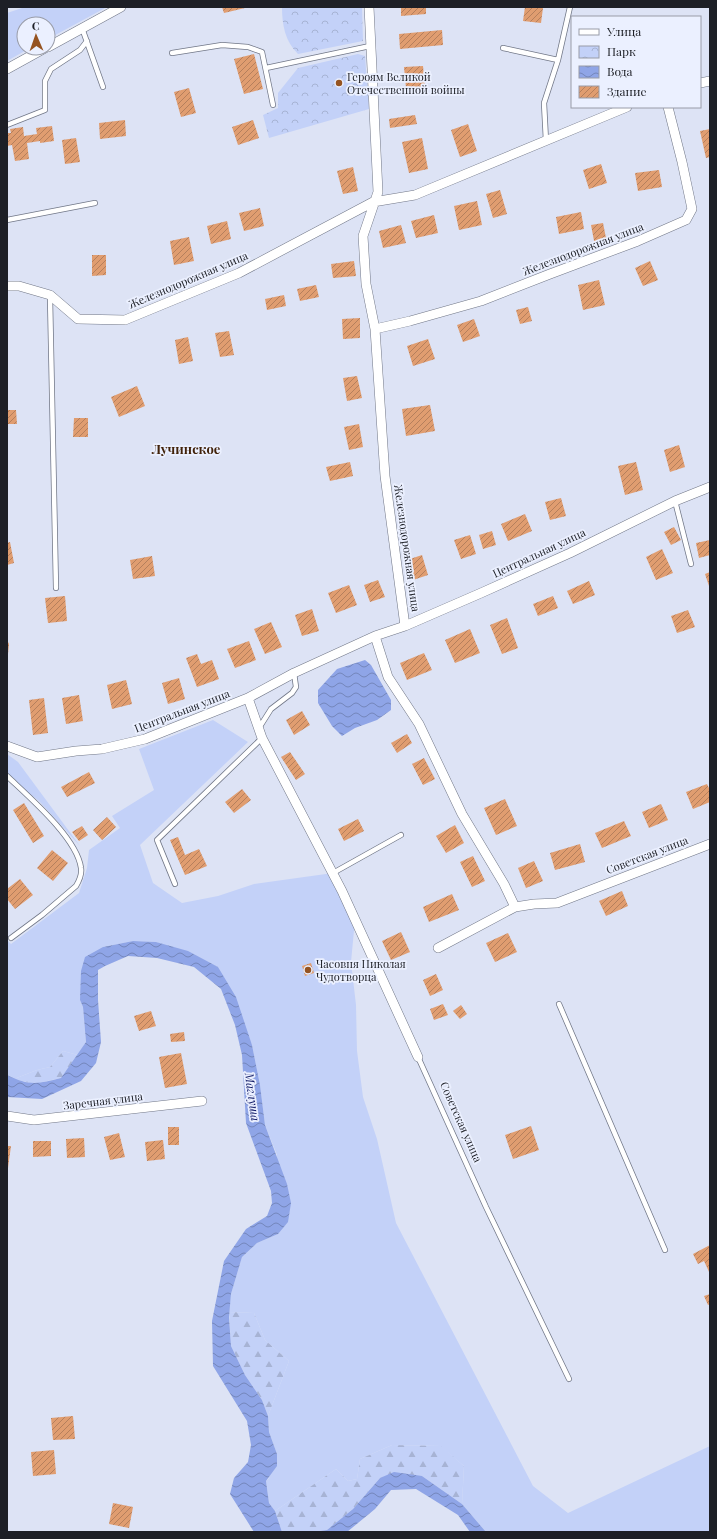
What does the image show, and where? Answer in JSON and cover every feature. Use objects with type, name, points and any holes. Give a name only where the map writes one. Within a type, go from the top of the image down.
[{"type":"street","points":[[56,42],[121,7]]},
{"type":"street","name":"Железнодорожная улица","points":[[369,7],[378,192],[373,202],[363,236],[366,284],[375,329],[385,476],[405,626]]},
{"type":"street","points":[[7,69],[31,56]]},
{"type":"street","name":"Железнодорожная улица","points":[[7,286],[19,286],[50,295],[78,319],[125,320],[239,273],[373,202],[415,195],[624,108]]},
{"type":"street","name":"Железнодорожная улица","points":[[375,329],[410,322],[481,301],[638,241],[686,220],[692,209],[668,108]]},
{"type":"street","name":"Центральная улица","points":[[7,746],[37,757],[102,749],[145,739],[248,698],[294,673],[375,636],[405,626],[570,553],[675,501],[710,487]]},
{"type":"street","points":[[375,636],[388,677],[419,724],[462,814],[504,884],[515,907]]},
{"type":"street","points":[[248,698],[262,738],[333,873]]},
{"type":"street","name":"Советская улица","points":[[438,948],[515,907],[557,903],[710,844]]},
{"type":"street","name":"Советская улица","points":[[333,873],[418,1057]]},
{"type":"street","name":"Заречная улица","points":[[7,1116],[34,1120],[202,1101]]},
{"type":"lane","points":[[546,141],[544,103],[558,60],[570,7]]},
{"type":"lane","points":[[82,28],[103,87]]},
{"type":"lane","points":[[7,125],[45,110],[45,81],[51,69],[80,50],[87,41]]},
{"type":"lane","points":[[172,54],[222,45],[248,47],[262,52],[273,105]]},
{"type":"lane","points":[[266,68],[370,46]]},
{"type":"lane","points":[[503,48],[558,60]]},
{"type":"lane","points":[[7,220],[95,203]]},
{"type":"lane","points":[[50,295],[56,588]]},
{"type":"lane","points":[[675,501],[691,564]]},
{"type":"lane","points":[[259,728],[271,709],[292,693],[296,687],[294,673]]},
{"type":"lane","points":[[175,884],[157,840],[262,738]]},
{"type":"lane","points":[[7,776],[65,836],[75,850],[81,869],[80,880],[76,886],[58,902],[11,938]]},
{"type":"lane","points":[[333,873],[401,835]]},
{"type":"lane","points":[[559,1004],[665,1250]]},
{"type":"lane","name":"Советская улица","points":[[418,1057],[486,1207],[569,1379]]},
{"type":"green space","points":[[25,7],[107,7],[56,35],[56,16],[16,16],[16,56],[7,61],[7,13]]},
{"type":"green space","points":[[282,7],[362,7],[363,41],[298,54],[287,38]]},
{"type":"green space","points":[[358,54],[365,56],[369,109],[269,138],[263,115],[278,108],[278,93],[298,68]]},
{"type":"green space","points":[[213,720],[248,742],[140,845],[153,883],[182,903],[218,896],[254,884],[333,873],[355,920],[351,962],[356,1005],[357,1051],[363,1097],[377,1139],[396,1223],[533,1486],[568,1513],[710,1446],[710,1532],[486,1532],[462,1504],[464,1466],[440,1446],[392,1445],[360,1459],[357,1479],[348,1481],[336,1469],[275,1511],[269,1503],[266,1481],[269,1478],[277,1454],[269,1432],[268,1416],[289,1361],[265,1340],[254,1313],[229,1312],[231,1294],[242,1257],[257,1243],[278,1234],[277,1155],[265,1125],[260,1085],[252,1045],[218,967],[156,942],[133,941],[103,947],[80,1000],[83,1007],[86,1042],[78,1055],[63,1051],[50,1067],[37,1070],[14,1079],[7,1075],[7,940],[11,944],[79,893],[87,868],[89,850],[120,828],[112,816],[154,790],[139,749]]},
{"type":"green space","points":[[7,754],[18,762],[80,846],[39,801],[7,776]]},
{"type":"green space","points":[[63,1051],[78,1055],[61,1078],[34,1084],[14,1079],[37,1070],[50,1067]]},
{"type":"green space","points":[[229,1312],[254,1313],[265,1340],[289,1361],[268,1416],[262,1400],[245,1375],[231,1346]]},
{"type":"green space","points":[[392,1445],[441,1446],[464,1466],[462,1504],[422,1476],[380,1478],[353,1509],[327,1530],[313,1532],[282,1532],[275,1511],[336,1469],[348,1481],[357,1479],[360,1459]]},
{"type":"water","points":[[365,660],[371,665],[391,700],[391,710],[377,720],[355,728],[342,736],[332,726],[318,703],[318,690],[337,669]]},
{"type":"water","name":"Маглуша","points":[[133,941],[156,942],[188,951],[218,967],[236,997],[252,1045],[260,1085],[265,1125],[287,1184],[291,1203],[288,1222],[278,1234],[257,1243],[242,1257],[231,1294],[229,1317],[231,1346],[245,1375],[262,1400],[268,1416],[269,1432],[277,1454],[277,1466],[266,1481],[269,1503],[275,1511],[282,1532],[254,1532],[230,1494],[234,1478],[248,1462],[251,1445],[247,1421],[213,1366],[212,1321],[224,1261],[246,1229],[267,1216],[272,1203],[271,1191],[246,1123],[242,1055],[235,1025],[221,989],[194,967],[157,958],[128,956],[105,966],[98,970],[98,1000],[101,1042],[96,1063],[81,1081],[42,1099],[7,1097],[7,1075],[21,1081],[34,1083],[46,1082],[61,1078],[86,1042],[83,1007],[80,1000],[81,971],[85,957],[103,947]]},
{"type":"water","points":[[394,1472],[422,1476],[462,1504],[486,1532],[470,1532],[458,1515],[416,1489],[391,1490],[375,1509],[347,1532],[313,1532],[327,1530],[353,1509],[380,1478]]},
{"type":"building","points":[[222,7],[245,7],[245,8],[224,13]]},
{"type":"building","points":[[401,7],[426,7],[426,14],[401,16]]},
{"type":"building","points":[[525,7],[543,8],[541,23],[523,21]]},
{"type":"building","points":[[442,30],[443,45],[400,49],[399,34]]},
{"type":"building","points":[[254,54],[263,89],[244,94],[234,59]]},
{"type":"building","points":[[423,66],[425,87],[406,88],[404,67]]},
{"type":"building","points":[[189,88],[196,113],[181,117],[174,92]]},
{"type":"building","points":[[415,115],[417,124],[390,128],[389,119]]},
{"type":"building","points":[[125,120],[126,136],[100,139],[99,123]]},
{"type":"building","points":[[253,120],[259,138],[238,145],[232,127]]},
{"type":"building","points":[[468,124],[477,151],[460,157],[451,130]]},
{"type":"building","points":[[52,126],[54,141],[27,143],[29,159],[15,161],[12,145],[7,146],[7,133],[11,133],[10,129],[23,127],[24,136],[37,134],[36,128]]},
{"type":"building","points":[[710,129],[710,157],[706,158],[700,131]]},
{"type":"building","points":[[76,138],[80,162],[65,164],[62,140]]},
{"type":"building","points":[[422,138],[428,169],[409,173],[402,142]]},
{"type":"building","points":[[601,164],[607,183],[589,189],[583,170]]},
{"type":"building","points":[[353,167],[358,191],[343,194],[337,171]]},
{"type":"building","points":[[659,170],[662,187],[638,191],[635,173]]},
{"type":"building","points":[[500,190],[507,214],[493,218],[486,194]]},
{"type":"building","points":[[477,201],[482,225],[459,230],[454,206]]},
{"type":"building","points":[[260,208],[264,226],[244,231],[239,213]]},
{"type":"building","points":[[581,212],[584,229],[559,234],[556,217]]},
{"type":"building","points":[[434,215],[438,233],[416,238],[411,221]]},
{"type":"building","points":[[227,221],[231,239],[211,244],[207,226]]},
{"type":"building","points":[[603,223],[607,243],[595,246],[591,225]]},
{"type":"building","points":[[401,225],[406,243],[383,248],[379,231]]},
{"type":"building","points":[[189,237],[194,261],[174,265],[170,241]]},
{"type":"building","points":[[92,255],[106,255],[106,275],[92,276]]},
{"type":"building","points":[[354,261],[356,276],[333,278],[331,264]]},
{"type":"building","points":[[650,261],[658,280],[643,286],[635,268]]},
{"type":"building","points":[[599,280],[605,305],[583,310],[578,285]]},
{"type":"building","points":[[316,285],[319,297],[300,301],[297,289]]},
{"type":"building","points":[[284,295],[286,306],[267,310],[265,299]]},
{"type":"building","points":[[528,307],[532,321],[520,324],[516,310]]},
{"type":"building","points":[[360,318],[360,338],[343,339],[342,319]]},
{"type":"building","points":[[474,319],[480,336],[463,342],[457,325]]},
{"type":"building","points":[[229,331],[234,355],[220,357],[215,333]]},
{"type":"building","points":[[188,337],[193,361],[179,364],[175,340]]},
{"type":"building","points":[[428,339],[435,359],[413,366],[407,346]]},
{"type":"building","points":[[357,376],[362,398],[347,401],[343,378]]},
{"type":"building","points":[[137,386],[145,406],[119,417],[111,397]]},
{"type":"building","points":[[430,405],[435,431],[406,436],[402,409]]},
{"type":"building","points":[[7,410],[16,410],[17,424],[7,424]]},
{"type":"building","points":[[74,418],[88,418],[88,437],[73,437]]},
{"type":"building","points":[[359,424],[363,447],[349,450],[344,427]]},
{"type":"building","points":[[679,445],[685,467],[670,472],[664,450]]},
{"type":"building","points":[[350,462],[353,476],[330,481],[326,467]]},
{"type":"building","points":[[636,462],[643,490],[625,495],[618,466]]},
{"type":"building","points":[[561,498],[566,516],[550,520],[545,502]]},
{"type":"building","points":[[525,514],[532,531],[508,541],[501,524]]},
{"type":"building","points":[[674,527],[681,540],[671,545],[664,532]]},
{"type":"building","points":[[492,531],[496,545],[483,549],[479,535]]},
{"type":"building","points":[[470,535],[476,554],[461,559],[454,540]]},
{"type":"building","points":[[710,540],[710,555],[699,558],[696,543]]},
{"type":"building","points":[[10,542],[14,563],[7,565],[7,543]]},
{"type":"building","points":[[662,549],[673,573],[656,580],[646,557]]},
{"type":"building","points":[[422,555],[428,575],[413,580],[407,560]]},
{"type":"building","points":[[152,556],[155,576],[133,579],[130,560]]},
{"type":"building","points":[[710,572],[710,589],[705,574]]},
{"type":"building","points":[[378,580],[385,597],[370,602],[364,585]]},
{"type":"building","points":[[589,581],[595,595],[573,604],[567,591]]},
{"type":"building","points":[[349,585],[357,605],[336,613],[328,593]]},
{"type":"building","points":[[65,596],[67,621],[48,623],[45,598]]},
{"type":"building","points":[[553,596],[558,608],[538,616],[533,604]]},
{"type":"building","points":[[312,609],[319,631],[302,636],[295,615]]},
{"type":"building","points":[[688,610],[695,627],[677,633],[671,616]]},
{"type":"building","points":[[507,618],[518,648],[502,654],[490,625]]},
{"type":"building","points":[[271,622],[282,647],[265,654],[254,629]]},
{"type":"building","points":[[470,629],[480,653],[455,663],[445,640]]},
{"type":"building","points":[[7,640],[9,644],[8,654],[7,654]]},
{"type":"building","points":[[249,641],[256,660],[235,668],[227,649]]},
{"type":"building","points":[[424,653],[432,670],[407,680],[400,663]]},
{"type":"building","points":[[197,654],[201,664],[212,660],[219,679],[197,687],[186,658]]},
{"type":"building","points":[[179,678],[185,699],[168,704],[162,683]]},
{"type":"building","points":[[126,680],[132,704],[112,709],[107,685]]},
{"type":"building","points":[[79,695],[83,721],[66,724],[62,698]]},
{"type":"building","points":[[44,698],[48,733],[33,735],[29,700]]},
{"type":"building","points":[[302,711],[310,725],[294,735],[286,720]]},
{"type":"building","points":[[407,734],[412,743],[397,753],[391,743]]},
{"type":"building","points":[[290,752],[305,774],[296,780],[281,757]]},
{"type":"building","points":[[424,758],[435,779],[423,785],[412,764]]},
{"type":"building","points":[[89,772],[95,783],[67,797],[61,787]]},
{"type":"building","points":[[707,784],[710,790],[710,802],[693,809],[686,792]]},
{"type":"building","points":[[242,789],[251,800],[234,813],[225,802]]},
{"type":"building","points":[[505,799],[517,826],[496,835],[484,808]]},
{"type":"building","points":[[24,803],[44,836],[33,843],[13,810]]},
{"type":"building","points":[[661,804],[668,820],[649,828],[642,812]]},
{"type":"building","points":[[107,817],[116,827],[102,840],[93,830]]},
{"type":"building","points":[[358,819],[364,831],[344,841],[338,829]]},
{"type":"building","points":[[624,821],[631,836],[602,848],[595,833]]},
{"type":"building","points":[[455,825],[464,843],[446,853],[436,836]]},
{"type":"building","points":[[82,826],[88,835],[79,841],[72,832]]},
{"type":"building","points":[[178,837],[185,855],[199,849],[207,866],[185,875],[170,840]]},
{"type":"building","points":[[580,844],[585,862],[555,870],[550,853]]},
{"type":"building","points":[[52,850],[68,863],[53,881],[37,868]]},
{"type":"building","points":[[473,856],[485,881],[472,887],[460,862]]},
{"type":"building","points":[[534,861],[543,881],[526,888],[518,868]]},
{"type":"building","points":[[20,879],[33,895],[15,909],[7,899],[7,889]]},
{"type":"building","points":[[622,891],[628,906],[606,916],[599,901]]},
{"type":"building","points":[[452,894],[459,910],[429,922],[423,907]]},
{"type":"building","points":[[401,932],[410,952],[391,960],[382,941]]},
{"type":"building","points":[[508,933],[517,952],[495,962],[486,943]]},
{"type":"building","name":"Часовня Николая Чудотворца","points":[[311,963],[314,973],[305,976],[302,966]]},
{"type":"building","points":[[436,974],[443,990],[430,996],[423,980]]},
{"type":"building","points":[[443,1004],[448,1015],[434,1020],[430,1009]]},
{"type":"building","points":[[461,1005],[467,1014],[460,1019],[453,1011]]},
{"type":"building","points":[[151,1011],[156,1026],[139,1031],[134,1016]]},
{"type":"building","points":[[184,1032],[185,1041],[171,1042],[170,1034]]},
{"type":"building","points":[[181,1053],[187,1084],[165,1088],[159,1057]]},
{"type":"building","points":[[531,1126],[539,1150],[513,1159],[505,1135]]},
{"type":"building","points":[[168,1127],[179,1127],[179,1145],[168,1145]]},
{"type":"building","points":[[119,1133],[125,1157],[110,1160],[104,1137]]},
{"type":"building","points":[[84,1138],[85,1157],[67,1158],[66,1139]]},
{"type":"building","points":[[163,1140],[165,1159],[147,1161],[145,1142]]},
{"type":"building","points":[[33,1141],[51,1141],[51,1156],[33,1157]]},
{"type":"building","points":[[7,1146],[11,1146],[8,1168],[7,1168]]},
{"type":"building","points":[[710,1245],[710,1274],[704,1261],[698,1264],[693,1254]]},
{"type":"building","points":[[710,1294],[710,1304],[708,1305],[704,1296]]},
{"type":"building","points":[[73,1416],[75,1439],[53,1440],[51,1418]]},
{"type":"building","points":[[54,1450],[56,1474],[33,1476],[31,1452]]},
{"type":"building","points":[[113,1503],[133,1507],[129,1528],[109,1524]]},
{"type":"place","name":"Героям Великой Отечественной войны","points":[[339,83]]},
{"type":"place","name":"Часовня Николая Чудотворца","points":[[308,970]]},
{"type":"district","name":"Лучинское","points":[[186,449]]}]
